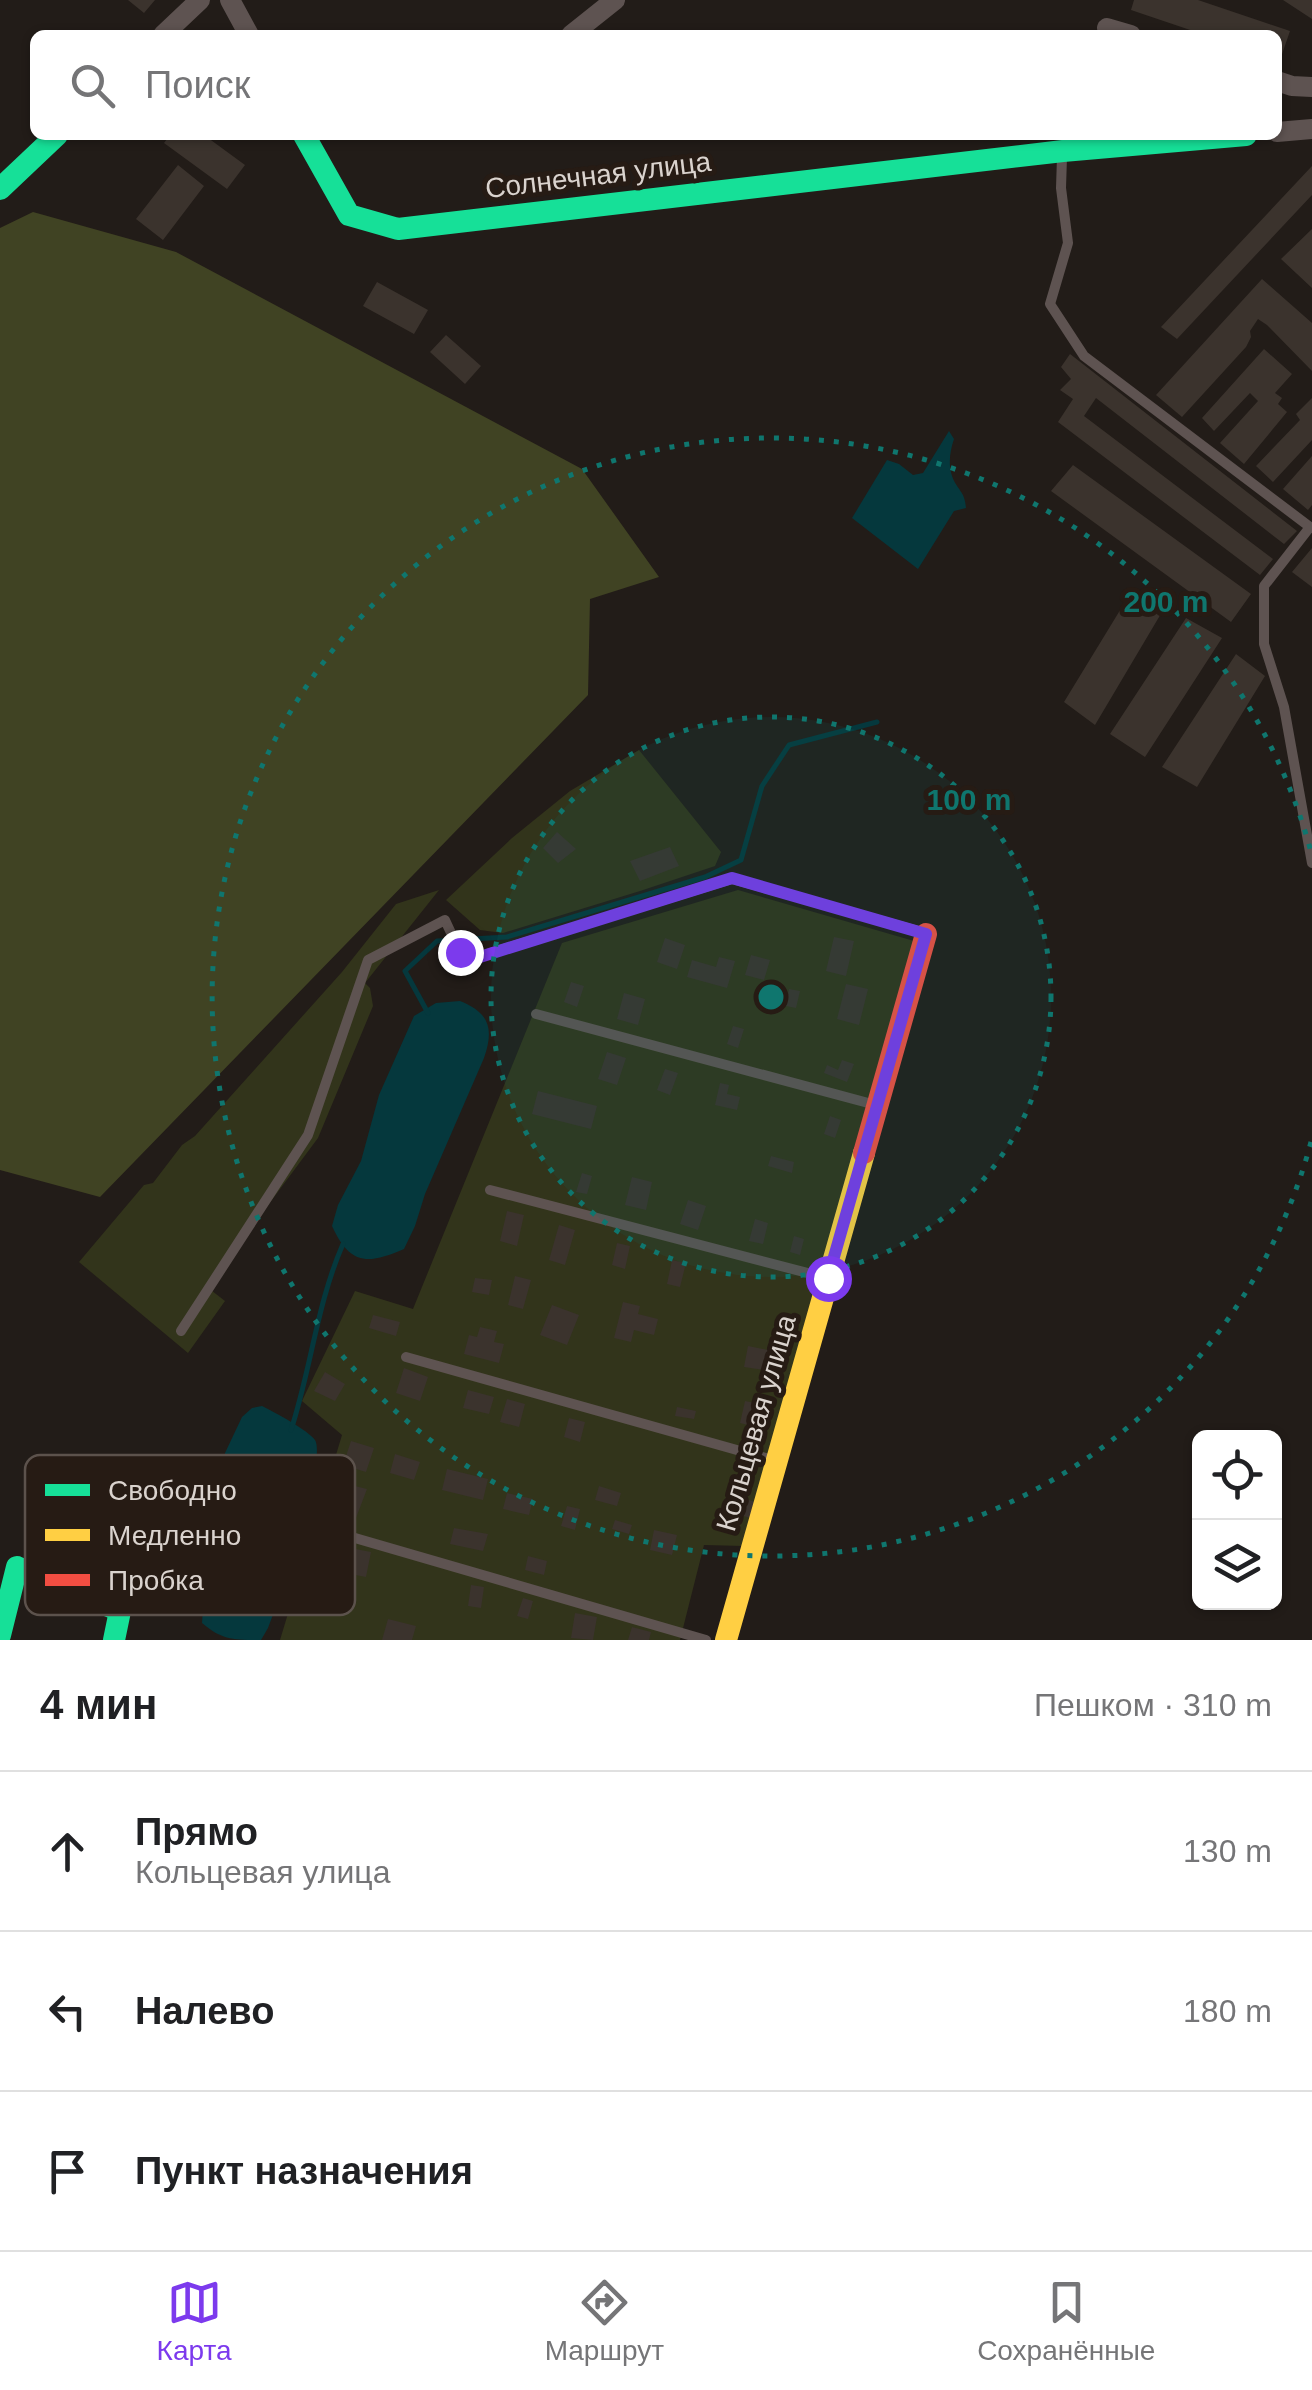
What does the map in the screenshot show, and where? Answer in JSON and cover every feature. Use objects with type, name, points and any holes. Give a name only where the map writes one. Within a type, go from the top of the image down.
[{"type":"street","points":[[168,30],[200,0]]},
{"type":"street","points":[[230,0],[246,30]]},
{"type":"street","points":[[577,30],[616,0]]},
{"type":"street","points":[[1107,28],[1114,30]]},
{"type":"street","points":[[1282,83],[1312,87]]},
{"type":"street","points":[[1282,132],[1312,129]]},
{"type":"street","points":[[0,189],[53,140]]},
{"type":"street","name":"Солнечная улица","points":[[307,140],[348,216],[398,228],[1189,140]]},
{"type":"street","name":"Кольцевая улица","points":[[726,1640],[926,934]]},
{"type":"street","points":[[0,1635],[18,1567],[25,1570]]},
{"type":"street","points":[[114,1640],[119,1615]]},
{"type":"lane","points":[[1063,151],[1061,188],[1068,244],[1050,304],[1084,356],[1311,528],[1264,586],[1264,644],[1284,707],[1312,863]]},
{"type":"lane","points":[[181,1331],[308,1135],[368,960],[444,920],[464,962],[732,878],[926,934]]},
{"type":"lane","points":[[536,1014],[878,1106]]},
{"type":"lane","points":[[490,1190],[828,1278]]},
{"type":"lane","points":[[406,1357],[777,1461]]},
{"type":"lane","points":[[355,1539],[706,1640]]},
{"type":"green space","points":[[33,212],[176,252],[582,469],[659,577],[590,599],[588,695],[100,1197],[0,1170],[0,228]]},
{"type":"green space","points":[[639,750],[721,852],[715,866],[503,933],[480,930],[446,900],[570,791]]},
{"type":"green space","points":[[439,890],[365,983],[370,988],[373,1006],[318,1138],[207,1287],[225,1301],[188,1353],[79,1262],[144,1185],[153,1183],[182,1145],[195,1136],[342,972],[396,904]]},
{"type":"green space","points":[[738,890],[914,941],[744,1546],[704,1545],[680,1640],[280,1640],[288,1615],[355,1615],[355,1455],[336,1455],[342,1435],[302,1401],[355,1291],[413,1309],[562,943]]},
{"type":"water","points":[[949,431],[954,439],[951,471],[966,508],[954,511],[918,569],[852,518],[887,460],[913,475],[923,473]]},
{"type":"water","points":[[460,1001],[483,1017],[489,1039],[415,1226],[404,1249],[380,1258],[353,1255],[332,1226],[338,1205],[361,1161],[379,1095],[414,1016],[436,1003]]},
{"type":"water","points":[[262,1406],[311,1436],[317,1455],[225,1455],[242,1417],[252,1408]]},
{"type":"water","points":[[203,1615],[273,1615],[261,1640],[222,1636],[202,1623]]},
{"type":"building","points":[[128,0],[155,0],[144,13]]},
{"type":"building","points":[[1134,0],[1198,0],[1290,31],[1282,54],[1282,30],[1190,30],[1131,10]]},
{"type":"building","points":[[1283,0],[1312,0],[1312,19]]},
{"type":"building","points":[[211,140],[245,165],[227,189],[164,143]]},
{"type":"building","points":[[178,165],[204,186],[163,240],[136,219]]},
{"type":"building","points":[[1312,166],[1312,195],[1177,339],[1161,327]]},
{"type":"building","points":[[1312,229],[1312,288],[1281,259]]},
{"type":"building","points":[[1262,279],[1312,323],[1312,371],[1258,319],[1246,347],[1182,417],[1156,395]]},
{"type":"building","points":[[377,282],[428,310],[414,334],[363,306]]},
{"type":"building","points":[[446,335],[481,366],[465,384],[430,352]]},
{"type":"building","points":[[1264,349],[1292,374],[1275,393],[1282,398],[1278,404],[1287,412],[1244,464],[1220,443],[1258,401],[1250,393],[1214,431],[1202,418]]},
{"type":"building","points":[[1070,354],[1297,531],[1284,544],[1096,398],[1084,416],[1273,559],[1260,575],[1058,422],[1073,399],[1060,390],[1071,379],[1061,367]]},
{"type":"building","points":[[1312,398],[1312,440],[1273,482],[1256,466],[1300,420],[1296,414]]},
{"type":"building","points":[[1312,456],[1312,505],[1308,510],[1283,489]]},
{"type":"building","points":[[1073,465],[1251,594],[1231,622],[1051,491]]},
{"type":"building","points":[[1312,548],[1312,587],[1292,572]]},
{"type":"building","points":[[1145,602],[1162,612],[1095,725],[1064,702],[1122,607],[1136,617]]},
{"type":"building","points":[[1186,618],[1222,638],[1145,757],[1110,734]]},
{"type":"building","points":[[1236,654],[1265,676],[1197,787],[1162,767]]},
{"type":"building","points":[[557,832],[576,849],[558,863],[543,848]]},
{"type":"building","points":[[670,847],[679,866],[640,881],[630,861]]},
{"type":"building","points":[[834,937],[854,941],[846,976],[826,971]]},
{"type":"building","points":[[665,938],[685,945],[677,969],[657,962]]},
{"type":"building","points":[[751,955],[770,960],[764,980],[745,975]]},
{"type":"building","points":[[719,957],[735,961],[727,988],[687,977],[692,960],[716,967]]},
{"type":"building","points":[[571,982],[584,986],[577,1007],[564,1002]]},
{"type":"building","points":[[846,984],[868,989],[859,1025],[837,1019]]},
{"type":"building","points":[[789,989],[800,991],[796,1008],[786,1006]]},
{"type":"building","points":[[624,993],[645,999],[638,1025],[617,1019]]},
{"type":"building","points":[[733,1026],[744,1029],[738,1048],[727,1044]]},
{"type":"building","points":[[607,1052],[626,1058],[617,1085],[598,1079]]},
{"type":"building","points":[[842,1060],[854,1064],[847,1082],[824,1073],[827,1065],[838,1070]]},
{"type":"building","points":[[665,1069],[678,1073],[670,1095],[657,1090]]},
{"type":"building","points":[[720,1083],[729,1085],[727,1094],[740,1097],[737,1110],[715,1105]]},
{"type":"building","points":[[538,1091],[597,1106],[591,1129],[532,1114]]},
{"type":"building","points":[[830,1116],[841,1120],[835,1138],[824,1134]]},
{"type":"building","points":[[771,1156],[794,1162],[792,1173],[768,1166]]},
{"type":"building","points":[[582,1173],[592,1176],[587,1194],[576,1192]]},
{"type":"building","points":[[632,1177],[652,1182],[646,1210],[625,1205]]},
{"type":"building","points":[[688,1200],[706,1206],[698,1230],[680,1224]]},
{"type":"building","points":[[507,1211],[524,1215],[517,1246],[500,1241]]},
{"type":"building","points":[[755,1219],[768,1223],[763,1244],[749,1241]]},
{"type":"building","points":[[559,1225],[575,1230],[565,1265],[549,1260]]},
{"type":"building","points":[[794,1236],[804,1239],[800,1255],[790,1252]]},
{"type":"building","points":[[617,1243],[630,1246],[625,1269],[612,1265]]},
{"type":"building","points":[[672,1260],[686,1263],[680,1287],[667,1284]]},
{"type":"building","points":[[515,1276],[531,1280],[523,1309],[508,1305]]},
{"type":"building","points":[[475,1278],[492,1280],[489,1295],[472,1292]]},
{"type":"building","points":[[623,1302],[640,1306],[638,1314],[658,1319],[654,1335],[634,1330],[631,1342],[614,1338]]},
{"type":"building","points":[[552,1305],[579,1315],[567,1345],[540,1335]]},
{"type":"building","points":[[373,1315],[400,1322],[396,1336],[369,1328]]},
{"type":"building","points":[[480,1327],[497,1331],[494,1342],[504,1344],[499,1363],[464,1354],[469,1335],[477,1337]]},
{"type":"building","points":[[748,1346],[768,1350],[764,1370],[744,1367]]},
{"type":"building","points":[[404,1368],[428,1377],[420,1401],[396,1393]]},
{"type":"building","points":[[325,1372],[345,1384],[335,1401],[314,1391]]},
{"type":"building","points":[[468,1390],[494,1397],[489,1414],[463,1408]]},
{"type":"building","points":[[507,1399],[525,1404],[519,1427],[500,1422]]},
{"type":"building","points":[[745,1401],[765,1405],[760,1428],[740,1423]]},
{"type":"building","points":[[677,1407],[696,1411],[694,1419],[675,1416]]},
{"type":"building","points":[[569,1418],[585,1422],[580,1442],[564,1437]]},
{"type":"building","points":[[351,1441],[374,1448],[366,1472],[355,1469],[355,1455],[346,1455]]},
{"type":"building","points":[[395,1454],[420,1462],[414,1480],[390,1473]]},
{"type":"building","points":[[447,1469],[488,1479],[483,1500],[442,1490]]},
{"type":"building","points":[[355,1486],[367,1489],[355,1518]]},
{"type":"building","points":[[599,1486],[621,1493],[617,1506],[595,1500]]},
{"type":"building","points":[[507,1493],[533,1499],[529,1515],[503,1509]]},
{"type":"building","points":[[731,1494],[755,1502],[750,1518],[725,1510]]},
{"type":"building","points":[[567,1506],[580,1509],[575,1530],[561,1526]]},
{"type":"building","points":[[615,1520],[632,1525],[629,1534],[612,1529]]},
{"type":"building","points":[[454,1528],[488,1534],[483,1551],[450,1544]]},
{"type":"building","points":[[654,1530],[677,1535],[672,1555],[650,1550]]},
{"type":"building","points":[[355,1549],[371,1552],[366,1577],[355,1575]]},
{"type":"building","points":[[528,1556],[547,1561],[544,1575],[525,1570]]},
{"type":"building","points":[[471,1585],[484,1587],[481,1608],[468,1606]]},
{"type":"building","points":[[523,1598],[533,1601],[528,1619],[517,1616]]},
{"type":"building","points":[[575,1613],[597,1617],[593,1640],[571,1638]]},
{"type":"building","points":[[388,1619],[416,1626],[412,1640],[382,1640]]},
{"type":"building","points":[[632,1627],[651,1632],[649,1640],[628,1640]]},
{"type":"waterway","points":[[428,1013],[405,971],[437,941],[507,937],[705,877],[741,860],[762,786],[789,745],[877,722]]},
{"type":"waterway","points":[[291,1430],[327,1289],[343,1244]]},
{"type":"traffic: fast","points":[[0,189],[52,140]]},
{"type":"traffic: fast","points":[[307,140],[349,215],[398,229],[1063,151],[1189,140]]},
{"type":"traffic: fast","points":[[0,1635],[17,1567],[25,1570]]},
{"type":"traffic: fast","points":[[114,1640],[119,1615]]},
{"type":"traffic: slow","points":[[726,1640],[864,1153]]},
{"type":"traffic: jam","points":[[864,1153],[926,934]]},
{"type":"route","points":[[460,952],[464,962],[732,878],[926,934],[828,1278]]}]
